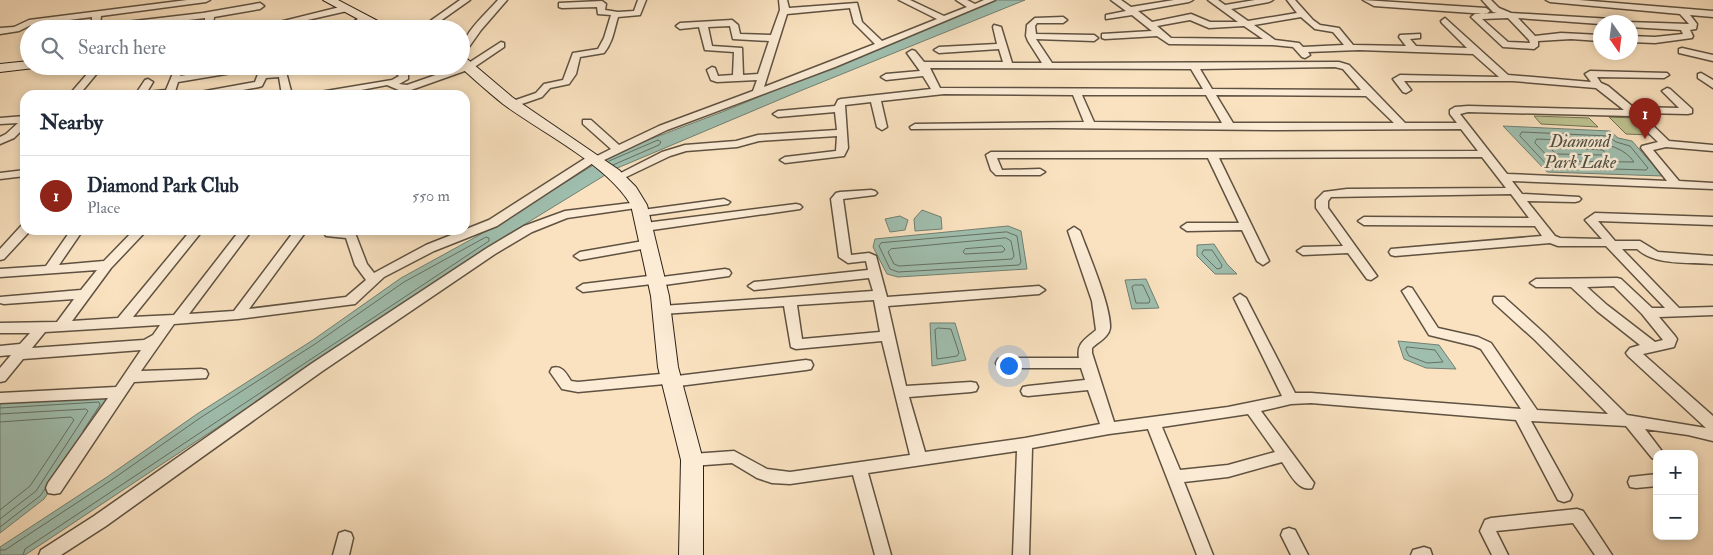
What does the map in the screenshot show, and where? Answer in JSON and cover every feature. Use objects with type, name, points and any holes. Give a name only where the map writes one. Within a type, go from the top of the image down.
[{"type":"street","points":[[54,20],[206,0]]},
{"type":"street","points":[[329,0],[367,20]]},
{"type":"street","points":[[436,20],[466,0]]},
{"type":"street","points":[[470,39],[503,0]]},
{"type":"street","points":[[562,5],[602,4],[601,12],[614,13],[615,15],[637,13],[642,0]]},
{"type":"street","points":[[757,94],[784,10],[783,0]]},
{"type":"street","points":[[903,0],[944,19]]},
{"type":"street","points":[[960,0],[975,7]]},
{"type":"street","points":[[604,166],[618,149],[663,128],[757,94],[991,0]]},
{"type":"street","points":[[1115,0],[1150,25],[1166,40],[1173,42],[1287,43],[1296,45],[1313,64]]},
{"type":"street","points":[[1109,17],[1189,0]]},
{"type":"street","points":[[1212,0],[1273,42]]},
{"type":"street","points":[[1224,8],[1269,0]]},
{"type":"street","points":[[1291,0],[1310,22],[1318,27],[1336,30],[1350,47]]},
{"type":"street","points":[[1367,0],[1456,9],[1496,10],[1510,15],[1531,36],[1535,44],[1534,46],[1506,45],[1475,17],[1510,15],[1593,21]]},
{"type":"street","points":[[1486,0],[1496,10]]},
{"type":"street","points":[[1550,0],[1626,3],[1713,14]]},
{"type":"street","points":[[1626,3],[1655,40]]},
{"type":"street","points":[[784,10],[854,5],[858,24],[881,45]]},
{"type":"street","points":[[167,20],[260,6]]},
{"type":"street","points":[[296,20],[344,9]]},
{"type":"street","points":[[1638,25],[1693,27],[1693,24],[1682,11]]},
{"type":"street","points":[[1150,25],[1191,17],[1209,25],[1236,25],[1304,14]]},
{"type":"street","points":[[96,20],[97,15]]},
{"type":"street","points":[[210,15],[210,20]]},
{"type":"street","points":[[513,104],[539,95],[547,86],[566,82],[572,74],[576,56],[603,50],[608,42],[609,31],[615,15]]},
{"type":"street","points":[[1048,64],[1035,48],[1030,36],[1031,25],[1035,21],[1063,20]]},
{"type":"street","points":[[1446,21],[1505,78],[1514,80]]},
{"type":"street","points":[[680,26],[732,23],[736,37],[771,37],[774,39]]},
{"type":"street","points":[[703,24],[708,48],[739,50],[738,78]]},
{"type":"street","points":[[0,31],[20,27]]},
{"type":"street","points":[[997,27],[1008,64]]},
{"type":"street","points":[[1638,39],[1655,40],[1689,36],[1684,28]]},
{"type":"street","points":[[1105,36],[1158,33]]},
{"type":"street","points":[[1030,36],[1094,38]]},
{"type":"street","points":[[1414,49],[1403,37],[1416,36]]},
{"type":"street","points":[[1531,36],[1593,38]]},
{"type":"street","points":[[470,62],[501,46]]},
{"type":"street","points":[[939,50],[1003,46]]},
{"type":"street","points":[[1300,50],[1350,47],[1475,51]]},
{"type":"street","points":[[1682,51],[1713,58]]},
{"type":"street","points":[[912,54],[937,91]]},
{"type":"street","points":[[0,68],[20,64]]},
{"type":"street","points":[[925,71],[925,65],[932,64],[1194,66],[1336,64],[1346,67],[1402,126]]},
{"type":"street","points":[[1194,66],[1229,126]]},
{"type":"street","points":[[470,68],[513,104],[604,166],[630,190],[644,222],[662,310],[668,367],[692,460],[691,555]]},
{"type":"street","points":[[712,70],[715,79],[762,77]]},
{"type":"street","points":[[886,77],[925,71]]},
{"type":"street","points":[[1598,85],[1590,74],[1664,75]]},
{"type":"street","points":[[78,90],[91,75]]},
{"type":"street","points":[[170,90],[176,75]]},
{"type":"street","points":[[174,80],[203,75]]},
{"type":"street","points":[[228,90],[256,85],[260,83],[263,75]]},
{"type":"street","points":[[283,75],[286,90]]},
{"type":"street","points":[[394,83],[405,77],[403,75]]},
{"type":"street","points":[[346,90],[388,82],[402,88],[408,88],[439,75]]},
{"type":"street","points":[[1701,76],[1713,85]]},
{"type":"street","points":[[1406,90],[1398,80],[1400,78],[1514,80],[1598,85],[1605,88],[1666,144]]},
{"type":"street","points":[[143,90],[148,82]]},
{"type":"street","points":[[359,90],[366,86]]},
{"type":"street","points":[[785,160],[840,154],[843,148],[841,102],[875,98],[937,91],[1369,92]]},
{"type":"street","points":[[1076,91],[1090,125]]},
{"type":"street","points":[[1551,239],[1455,114],[1455,110],[1468,108],[1632,112],[1688,111],[1667,91]]},
{"type":"street","points":[[875,98],[882,127]]},
{"type":"street","points":[[778,114],[840,109]]},
{"type":"street","points":[[0,121],[20,120]]},
{"type":"street","points":[[587,122],[618,149]]},
{"type":"street","points":[[0,141],[7,138],[20,125]]},
{"type":"street","points":[[915,127],[1090,125],[1464,126]]},
{"type":"street","points":[[470,231],[493,222],[604,166],[666,154],[685,148],[737,144],[758,138],[842,132]]},
{"type":"street","points":[[1675,184],[1646,148],[1666,144],[1711,149]]},
{"type":"street","points":[[1212,154],[1263,261]]},
{"type":"street","points":[[1040,172],[1000,173],[996,170],[991,155],[1486,154]]},
{"type":"street","points":[[0,176],[20,174]]},
{"type":"street","points":[[1503,177],[1711,187]]},
{"type":"street","points":[[1371,276],[1322,208],[1322,200],[1328,194],[1348,192],[1516,194],[1575,199]]},
{"type":"street","points":[[872,193],[840,195],[837,199],[845,257],[848,259],[869,257],[872,259],[901,392],[919,460]]},
{"type":"street","points":[[580,256],[644,222],[724,202]]},
{"type":"street","points":[[47,555],[108,515],[316,368],[491,251],[528,229],[565,216],[644,222],[796,207]]},
{"type":"street","points":[[1675,312],[1610,243],[1591,218],[1713,221]]},
{"type":"street","points":[[1364,221],[1537,222]]},
{"type":"street","points":[[1187,227],[1246,226]]},
{"type":"street","points":[[1074,231],[1098,301],[1103,330],[1085,347],[1086,363],[1109,428]]},
{"type":"street","points":[[0,256],[20,234]]},
{"type":"street","points":[[50,269],[74,235]]},
{"type":"street","points":[[61,326],[107,265],[136,235]]},
{"type":"street","points":[[122,322],[193,235]]},
{"type":"street","points":[[54,488],[154,342],[242,235]]},
{"type":"street","points":[[238,315],[297,235]]},
{"type":"street","points":[[348,235],[351,236],[361,265],[372,279]]},
{"type":"street","points":[[0,328],[41,328],[238,315],[350,301],[372,279],[430,248],[462,235]]},
{"type":"street","points":[[1395,252],[1551,239],[1565,242],[1640,245],[1656,256],[1713,260]]},
{"type":"street","points":[[1304,251],[1351,249]]},
{"type":"street","points":[[0,273],[107,265]]},
{"type":"street","points":[[583,288],[725,273]]},
{"type":"street","points":[[754,286],[869,274],[876,276]]},
{"type":"street","points":[[1574,282],[1602,308],[1653,348]]},
{"type":"street","points":[[1536,283],[1617,282],[1649,313],[1670,339],[1669,344],[1633,353],[1713,425]]},
{"type":"street","points":[[662,310],[730,304],[1039,290]]},
{"type":"street","points":[[1408,291],[1434,332],[1478,342],[1486,346],[1526,415],[1564,495]]},
{"type":"street","points":[[4,300],[85,294]]},
{"type":"street","points":[[1240,298],[1291,399]]},
{"type":"street","points":[[1499,300],[1627,421],[1653,450]]},
{"type":"street","points":[[790,302],[796,344],[888,336]]},
{"type":"street","points":[[1649,313],[1713,311]]},
{"type":"street","points":[[0,377],[41,328]]},
{"type":"street","points":[[0,351],[20,352],[138,346],[154,342]]},
{"type":"street","points":[[1003,363],[1086,363]]},
{"type":"street","points":[[557,372],[568,385],[578,388],[671,380],[806,364]]},
{"type":"street","points":[[130,378],[201,374]]},
{"type":"street","points":[[1028,391],[1094,384]]},
{"type":"street","points":[[901,392],[971,387]]},
{"type":"street","points":[[0,398],[120,392]]},
{"type":"street","points":[[692,460],[734,457],[762,474],[772,477],[790,478],[1025,444],[1109,428],[1251,408],[1291,399],[1324,397],[1526,415],[1627,421],[1688,429],[1713,435]]},
{"type":"street","points":[[1251,408],[1306,483]]},
{"type":"street","points":[[1153,422],[1205,555]]},
{"type":"street","points":[[1021,555],[1025,444]]},
{"type":"street","points":[[1174,477],[1228,471],[1284,454]]},
{"type":"street","points":[[859,468],[883,555]]},
{"type":"street","points":[[1636,482],[1653,480]]},
{"type":"street","points":[[1500,555],[1488,531],[1491,525],[1577,516],[1604,555]]},
{"type":"street","points":[[1289,535],[1300,555]]},
{"type":"street","points":[[341,555],[345,538]]},
{"type":"green space","points":[[1534,116],[1589,118],[1598,127],[1541,124]]},
{"type":"green space","points":[[1609,117],[1635,118],[1650,135],[1626,134]]},
{"type":"water","points":[[996,0],[1025,0],[800,91],[615,169],[509,234],[25,555],[0,555],[0,547],[107,477],[197,414],[313,340],[401,278],[492,228],[611,154],[722,112]]},
{"type":"water","name":"Diamond Park Lake","points":[[1503,126],[1610,131],[1618,138],[1632,141],[1663,176],[1547,172]]},
{"type":"water","points":[[922,210],[941,217],[942,229],[915,231],[914,219]]},
{"type":"water","points":[[900,216],[908,220],[905,230],[890,232],[885,219]]},
{"type":"water","points":[[1008,226],[1021,231],[1027,269],[898,277],[887,274],[873,247],[875,239]]},
{"type":"water","points":[[1214,244],[1227,264],[1237,274],[1215,274],[1197,256],[1197,245]]},
{"type":"water","points":[[1146,279],[1159,308],[1132,309],[1125,280]]},
{"type":"water","points":[[930,323],[955,323],[966,360],[932,366]]},
{"type":"water","points":[[1398,341],[1439,345],[1456,369],[1426,368],[1404,359]]},
{"type":"water","points":[[113,395],[44,499],[0,533],[0,403]]},
{"type":"place","name":"Diamond Park Club","points":[[1645,139]]}]
